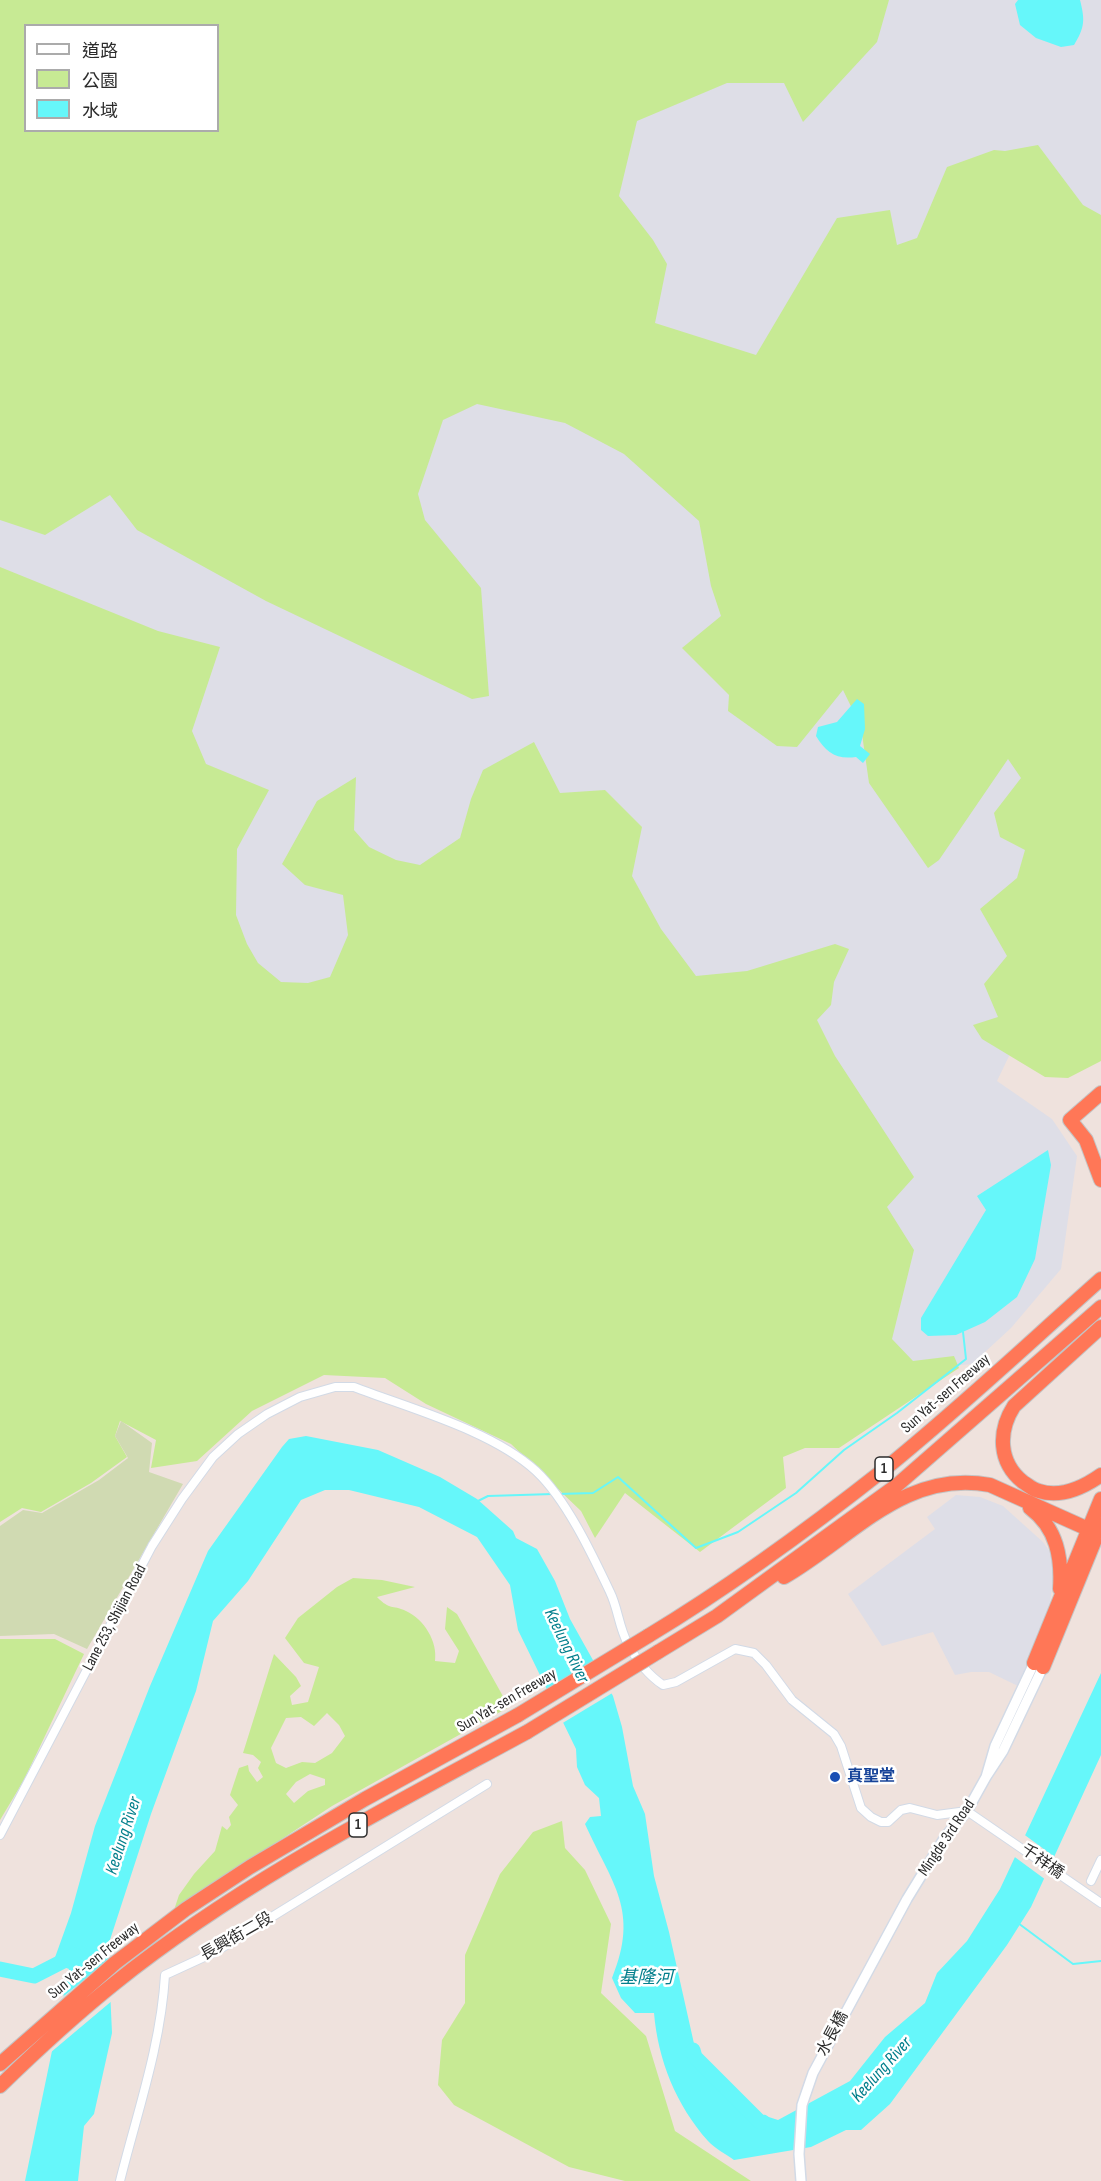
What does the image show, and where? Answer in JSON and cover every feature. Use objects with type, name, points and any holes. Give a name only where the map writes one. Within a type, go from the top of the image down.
[{"type":"highway","points":[[1101,1093],[1070,1120],[1086,1140],[1101,1180]]},
{"type":"highway","name":"Sun Yat-sen Freeway","points":[[0,2064],[115,1963],[186,1909],[250,1867],[365,1798],[518,1715],[726,1587],[886,1467],[1101,1279]]},
{"type":"highway","name":"Sun Yat-sen Freeway","points":[[0,2086],[63,2025],[117,1981],[193,1926],[374,1815],[528,1732],[717,1616],[896,1486],[1101,1307]]},
{"type":"highway","points":[[1101,1327],[1014,1406],[1006,1418],[1002,1440],[1004,1454],[1010,1466],[1018,1477],[1039,1491],[1052,1493],[1069,1491],[1086,1485],[1101,1475]]},
{"type":"highway","points":[[717,1616],[788,1575],[890,1504],[913,1492],[952,1482],[990,1485],[1095,1529]]},
{"type":"highway","points":[[1014,1496],[1035,1512],[1046,1524],[1054,1539],[1060,1556],[1060,1601]]},
{"type":"highway","points":[[1038,1665],[1095,1529],[1101,1499]]},
{"type":"highway","points":[[1038,1665],[1060,1601],[1095,1529]]},
{"type":"street","name":"Lane 253, Shijian Road","points":[[0,1835],[152,1546],[182,1499],[213,1457],[256,1421],[300,1397],[335,1387],[354,1387],[480,1434],[510,1451],[536,1471],[557,1496],[569,1515],[611,1594],[627,1643],[651,1677],[663,1685],[676,1682],[735,1649],[754,1653],[792,1700],[834,1734],[841,1746],[861,1808],[871,1817],[881,1822],[888,1822],[901,1810],[910,1808],[937,1815],[967,1811]]},
{"type":"street","name":"Mingde 3rd Road","points":[[907,1899],[945,1837],[967,1811],[1003,1751],[1038,1665]]},
{"type":"street","name":"長興街二段","points":[[120,2181],[153,2051],[162,2009],[165,1975],[215,1952],[487,1784]]},
{"type":"street","name":"千祥橋","points":[[967,1811],[1101,1904]]},
{"type":"street","points":[[1091,1881],[1101,1860]]},
{"type":"street","name":"水長橋","points":[[801,2181],[799,2154],[802,2105],[813,2073],[907,1899]]},
{"type":"shaded area","points":[[746,0],[1101,0],[1101,940],[1060,950],[997,1081],[1052,1119],[1077,1156],[1061,1269],[1011,1328],[972,1364],[765,1383],[228,1013],[0,903],[0,467],[631,36]]},
{"type":"shaded area","points":[[956,1495],[980,1497],[1003,1506],[1043,1542],[1052,1555],[1054,1570],[1049,1612],[1018,1686],[989,1672],[955,1675],[933,1632],[882,1646],[848,1594],[935,1529],[927,1517]]},
{"type":"green space","points":[[0,0],[889,0],[877,42],[803,122],[784,83],[727,83],[637,121],[619,196],[653,240],[667,264],[655,323],[756,355],[837,218],[890,210],[897,245],[917,238],[947,167],[994,150],[1005,151],[1038,145],[1083,205],[1101,215],[1101,1061],[1068,1078],[1045,1077],[982,1039],[973,1025],[998,1017],[984,984],[1007,956],[980,909],[1017,878],[1025,850],[1000,837],[994,813],[1021,778],[1008,759],[939,860],[928,868],[869,783],[861,727],[843,690],[797,747],[777,746],[728,711],[729,695],[682,648],[721,616],[711,586],[699,521],[624,454],[565,423],[477,404],[443,420],[418,494],[425,520],[481,588],[489,696],[472,699],[266,601],[137,530],[110,495],[45,535],[0,520]]},
{"type":"green space","points":[[0,567],[158,631],[220,647],[192,731],[206,764],[269,790],[237,849],[236,915],[247,944],[258,963],[281,982],[308,983],[330,977],[348,935],[343,895],[305,885],[282,864],[317,801],[356,777],[354,830],[369,847],[396,860],[420,865],[460,838],[471,799],[483,770],[534,742],[560,793],[605,790],[642,827],[632,876],[661,929],[696,976],[747,971],[835,944],[849,949],[834,982],[831,1005],[817,1020],[835,1056],[914,1177],[887,1207],[914,1250],[892,1339],[913,1361],[954,1356],[959,1368],[839,1448],[805,1448],[783,1457],[786,1488],[700,1552],[625,1493],[595,1538],[581,1511],[511,1444],[426,1404],[385,1378],[324,1375],[252,1411],[197,1461],[151,1468],[156,1440],[120,1421],[115,1436],[127,1457],[91,1483],[41,1512],[22,1508],[0,1522]]},
{"type":"green space","points":[[121,1421],[152,1443],[149,1472],[183,1484],[87,1649],[54,1634],[0,1636],[0,1526],[23,1510],[42,1513],[99,1480],[128,1458],[115,1436]]},
{"type":"green space","points":[[353,1578],[382,1580],[415,1587],[377,1597],[388,1606],[413,1615],[424,1625],[432,1639],[435,1661],[455,1663],[459,1651],[445,1629],[447,1607],[457,1614],[509,1707],[332,1806],[174,1910],[179,1895],[215,1851],[222,1826],[227,1830],[231,1825],[229,1817],[238,1805],[230,1795],[239,1768],[248,1765],[249,1771],[257,1782],[263,1777],[258,1768],[261,1762],[253,1755],[243,1753],[274,1654],[296,1677],[301,1686],[290,1696],[292,1705],[308,1702],[319,1667],[304,1663],[285,1638],[298,1618],[337,1587]],"holes":[[[327,1713],[339,1725],[345,1736],[332,1753],[315,1763],[302,1762],[286,1768],[276,1763],[271,1748],[286,1718],[301,1717],[314,1726]],[[310,1774],[325,1779],[325,1785],[308,1791],[294,1803],[286,1794],[296,1782]]]},
{"type":"green space","points":[[0,1639],[55,1639],[84,1654],[24,1780],[0,1820]]},
{"type":"green space","points":[[562,1821],[565,1848],[585,1870],[611,1924],[601,1993],[646,2036],[675,2131],[751,2181],[625,2181],[569,2167],[454,2105],[438,2085],[442,2040],[465,2003],[465,1955],[500,1874],[533,1832]]},
{"type":"water","points":[[1018,0],[1080,0],[1083,23],[1074,45],[1061,47],[1036,38],[1020,25],[1015,4]]},
{"type":"water","points":[[857,699],[864,704],[865,729],[860,746],[870,754],[863,763],[856,757],[849,758],[832,754],[816,736],[818,727],[837,722]]},
{"type":"water","points":[[1048,1150],[1051,1165],[1035,1259],[1017,1297],[985,1322],[956,1335],[928,1336],[921,1330],[921,1318],[986,1210],[977,1196]]},
{"type":"water","name":"基隆河","points":[[306,1436],[378,1450],[440,1477],[477,1499],[513,1531],[516,1538],[537,1549],[555,1581],[570,1619],[613,1696],[622,1727],[633,1786],[645,1814],[654,1876],[697,2057],[738,2107],[778,2120],[850,2081],[885,2037],[925,2003],[937,1973],[967,1941],[1000,1889],[1101,1673],[1101,1755],[1031,1907],[1007,1945],[890,2104],[861,2130],[846,2130],[811,2147],[734,2160],[708,2141],[687,2112],[670,2081],[656,2031],[654,2013],[635,2013],[621,1998],[612,1978],[620,1954],[623,1915],[613,1881],[585,1824],[590,1817],[601,1816],[599,1798],[585,1785],[577,1767],[576,1749],[518,1630],[510,1585],[477,1537],[419,1507],[349,1490],[325,1490],[301,1500],[248,1581],[213,1621],[196,1691],[151,1814],[108,1946],[112,2033],[94,2114],[84,2126],[78,2181],[25,2181],[69,1969],[53,1963],[71,1913],[95,1826],[150,1686],[208,1551],[282,1447],[289,1439]]},
{"type":"pier","points":[[597,1662],[614,1692],[561,1724],[546,1693]]},
{"type":"pier","points":[[1022,1833],[1056,1858],[1046,1880],[1012,1855]]},
{"type":"pier","points":[[112,1958],[113,2000],[50,2053],[60,1999]]},
{"type":"waterway","points":[[558,1494],[593,1493],[618,1477],[696,1548],[738,1532],[796,1493],[844,1450],[897,1413],[966,1359],[963,1332]]},
{"type":"waterway","points":[[478,1501],[488,1496],[553,1494]]},
{"type":"waterway","points":[[1018,1923],[1073,1964],[1101,1961]]},
{"type":"waterway","points":[[0,1969],[34,1976],[75,1955]]},
{"type":"waterway","name":"Keelung River","points":[[693,2050],[695,2057],[760,2122],[763,2122]]},
{"type":"place","name":"真聖堂","points":[[835,1777]]}]
